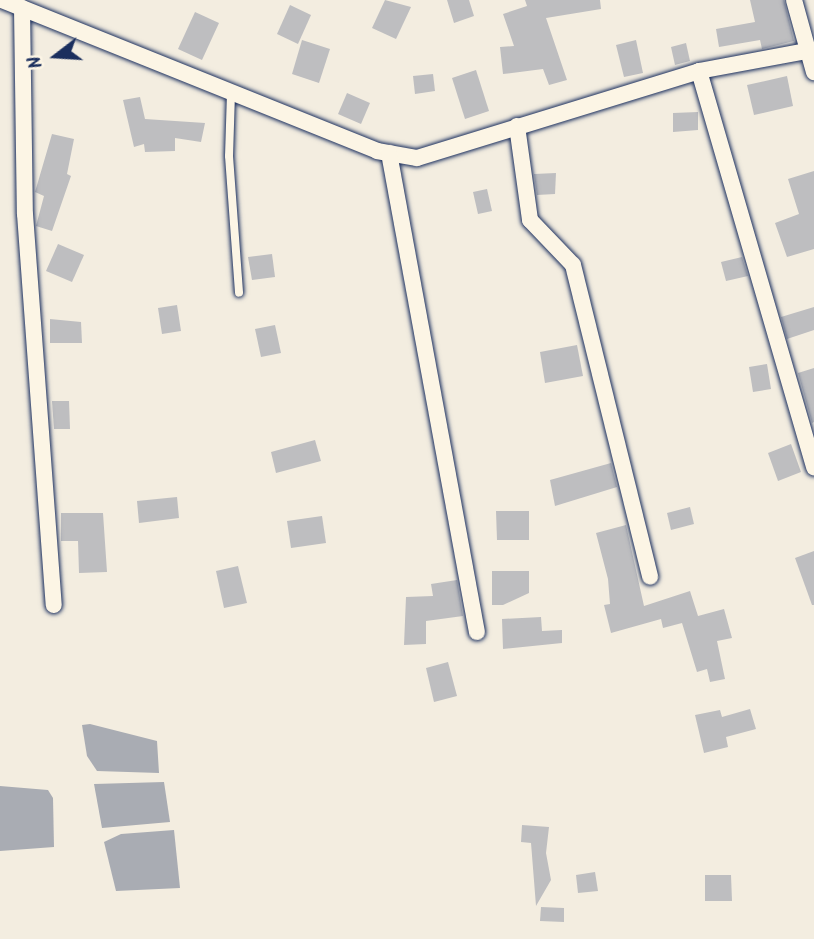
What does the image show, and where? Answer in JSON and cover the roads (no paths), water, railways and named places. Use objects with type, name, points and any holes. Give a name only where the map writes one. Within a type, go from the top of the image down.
[{"type":"street","points":[[2,0],[231,93],[389,153],[417,158],[699,71],[807,51]]},
{"type":"street","points":[[794,0],[814,72]]},
{"type":"street","points":[[22,8],[25,214],[54,605]]},
{"type":"street","points":[[699,71],[814,468]]},
{"type":"street","points":[[517,126],[530,220],[573,265],[650,577]]},
{"type":"street","points":[[389,153],[477,632]]},
{"type":"lane","points":[[231,93],[229,156],[239,293]]}]
